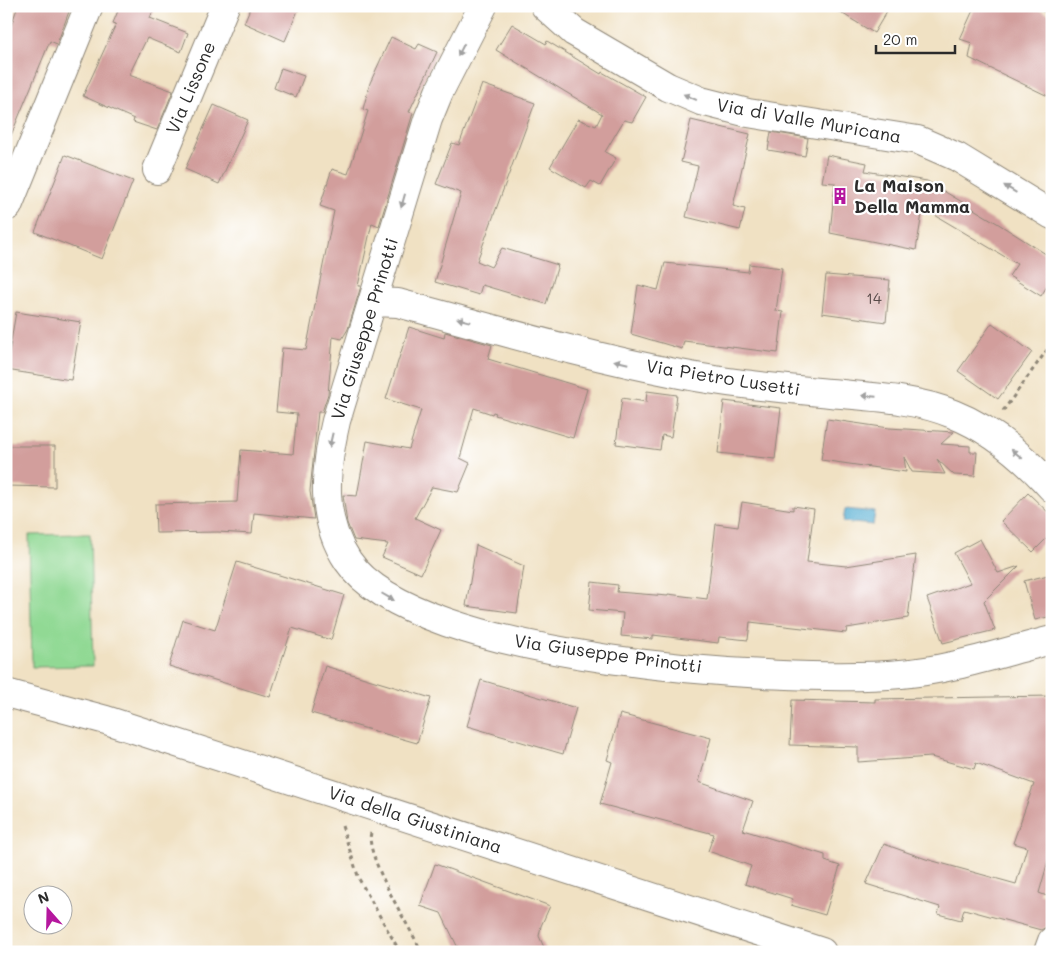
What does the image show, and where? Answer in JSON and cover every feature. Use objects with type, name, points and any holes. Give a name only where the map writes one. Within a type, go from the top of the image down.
[{"type":"street","points":[[8,206],[89,6]]},
{"type":"street","name":"Via Lissone","points":[[157,170],[225,6]]},
{"type":"street","name":"Via Giuseppe Prinotti","points":[[483,6],[439,92],[428,119],[374,302],[336,421],[327,466],[327,505],[335,534],[348,561],[373,587],[401,604],[487,635],[556,651],[657,664],[803,676],[859,677],[904,674],[951,665],[1052,640]]},
{"type":"street","name":"Via di Valle Muricana","points":[[545,6],[574,32],[668,87],[701,101],[748,113],[918,140],[957,157],[1052,215]]},
{"type":"street","name":"Via Pietro Lusetti","points":[[374,302],[398,303],[604,357],[681,374],[756,386],[916,402],[951,413],[988,432],[1031,466],[1052,488]]},
{"type":"street","name":"Via della Giustiniana","points":[[6,693],[106,720],[822,952]]},
{"type":"street","points":[[1048,952],[1052,941]]},
{"type":"path","points":[[988,432],[1052,343]]},
{"type":"path","points":[[333,794],[359,879],[400,952]]},
{"type":"path","points":[[379,809],[369,841],[376,864],[422,952]]},
{"type":"green space","points":[[90,534],[93,666],[32,667],[29,535]]},
{"type":"water","points":[[845,509],[875,512],[873,525],[843,522]]},
{"type":"building","points":[[18,6],[71,6],[57,44],[50,41],[7,145],[6,39]]},
{"type":"building","points":[[120,6],[155,6],[150,18],[188,33],[181,52],[147,38],[129,75],[173,91],[157,130],[133,122],[134,119],[83,96],[116,24],[113,23]]},
{"type":"building","points":[[251,6],[300,6],[285,41],[244,23]]},
{"type":"building","points":[[830,6],[890,6],[874,33]]},
{"type":"building","points":[[975,6],[1029,6],[1052,15],[1052,98],[969,58],[972,43],[960,39]]},
{"type":"building","points":[[512,24],[546,44],[547,41],[601,74],[602,72],[646,97],[632,122],[624,120],[605,152],[616,158],[600,186],[591,181],[586,188],[550,167],[578,119],[596,126],[602,114],[496,50]]},
{"type":"building","points":[[391,37],[416,49],[419,44],[437,52],[409,112],[413,113],[379,226],[372,223],[358,286],[361,286],[348,329],[342,339],[333,337],[328,394],[322,412],[318,412],[310,491],[314,519],[254,513],[252,534],[218,532],[156,533],[155,504],[237,502],[241,450],[293,454],[297,414],[276,412],[282,348],[306,350],[334,211],[320,206],[332,169],[348,174],[368,111],[363,109],[370,83]]},
{"type":"building","points":[[281,68],[304,76],[296,97],[274,88]]},
{"type":"building","points":[[482,84],[535,103],[477,261],[491,267],[502,248],[558,265],[546,304],[482,285],[479,295],[435,282],[461,193],[436,184],[452,143],[459,145]]},
{"type":"building","points":[[214,105],[248,120],[219,184],[185,169]]},
{"type":"building","points":[[691,120],[750,134],[733,206],[745,209],[740,230],[686,217],[698,166],[681,162]]},
{"type":"building","points":[[771,132],[808,138],[805,156],[768,150]]},
{"type":"building","points":[[65,155],[133,181],[102,259],[35,232]]},
{"type":"building","points":[[827,155],[867,163],[865,171],[927,181],[1052,258],[1052,278],[1041,296],[1009,276],[1017,264],[923,208],[916,250],[830,233],[835,183],[822,182]]},
{"type":"building","points":[[665,263],[748,272],[749,264],[782,268],[776,311],[783,312],[778,353],[684,341],[682,349],[631,334],[638,285],[658,290]]},
{"type":"building","points":[[826,275],[890,280],[886,322],[822,313]]},
{"type":"building","points":[[16,312],[81,322],[71,380],[6,370]]},
{"type":"building","points":[[992,323],[1032,352],[998,399],[958,371]]},
{"type":"building","points":[[409,327],[444,338],[445,332],[492,345],[488,359],[587,389],[573,438],[495,415],[496,413],[493,412],[492,414],[474,408],[460,458],[470,463],[458,492],[432,487],[415,518],[441,530],[421,574],[382,557],[388,544],[354,540],[347,523],[343,495],[357,496],[367,441],[409,449],[421,410],[386,399]]},
{"type":"building","points":[[647,391],[677,395],[671,437],[662,435],[660,450],[616,444],[622,398],[646,402]]},
{"type":"building","points":[[724,401],[781,408],[775,459],[718,453]]},
{"type":"building","points":[[827,419],[889,428],[954,432],[941,444],[970,446],[970,452],[977,452],[975,476],[954,475],[937,459],[945,474],[912,472],[904,457],[906,472],[821,460]]},
{"type":"building","points":[[6,446],[55,446],[55,487],[6,486]]},
{"type":"building","points":[[1028,493],[1052,516],[1052,533],[1033,552],[1001,521]]},
{"type":"building","points":[[742,502],[793,510],[793,506],[814,509],[807,562],[846,566],[916,555],[908,618],[847,628],[846,633],[750,622],[748,640],[719,637],[718,643],[653,635],[653,639],[621,636],[623,613],[589,610],[592,582],[618,585],[617,592],[668,596],[668,594],[707,599],[716,524],[738,527]]},
{"type":"building","points":[[980,539],[998,573],[1019,566],[984,601],[995,630],[943,643],[927,598],[970,583],[954,553]]},
{"type":"building","points":[[476,545],[524,566],[517,613],[466,606]]},
{"type":"building","points":[[237,562],[344,595],[331,640],[292,628],[270,697],[169,666],[183,620],[215,630]]},
{"type":"building","points":[[1052,574],[1052,616],[1035,620],[1024,581]]},
{"type":"building","points":[[325,666],[431,698],[417,743],[311,713]]},
{"type":"building","points":[[481,680],[576,708],[563,754],[467,726]]},
{"type":"building","points":[[1052,696],[1052,847],[1039,893],[1052,898],[1052,914],[1048,926],[1041,930],[964,909],[961,920],[938,914],[940,907],[866,884],[884,844],[926,859],[1016,884],[1027,847],[1013,843],[1034,784],[976,763],[974,769],[931,757],[858,762],[858,747],[790,745],[792,700],[875,702],[875,699]]},
{"type":"building","points":[[620,714],[711,738],[699,782],[753,801],[743,830],[825,855],[825,861],[840,866],[825,915],[791,905],[793,899],[745,884],[751,866],[708,851],[714,834],[600,804],[612,762],[607,760]]},
{"type":"building","points":[[435,864],[550,906],[541,926],[539,936],[546,952],[460,952],[441,913],[420,906]]},
{"type":"place","name":"La Maison Della Mamma","points":[[840,196]]}]
